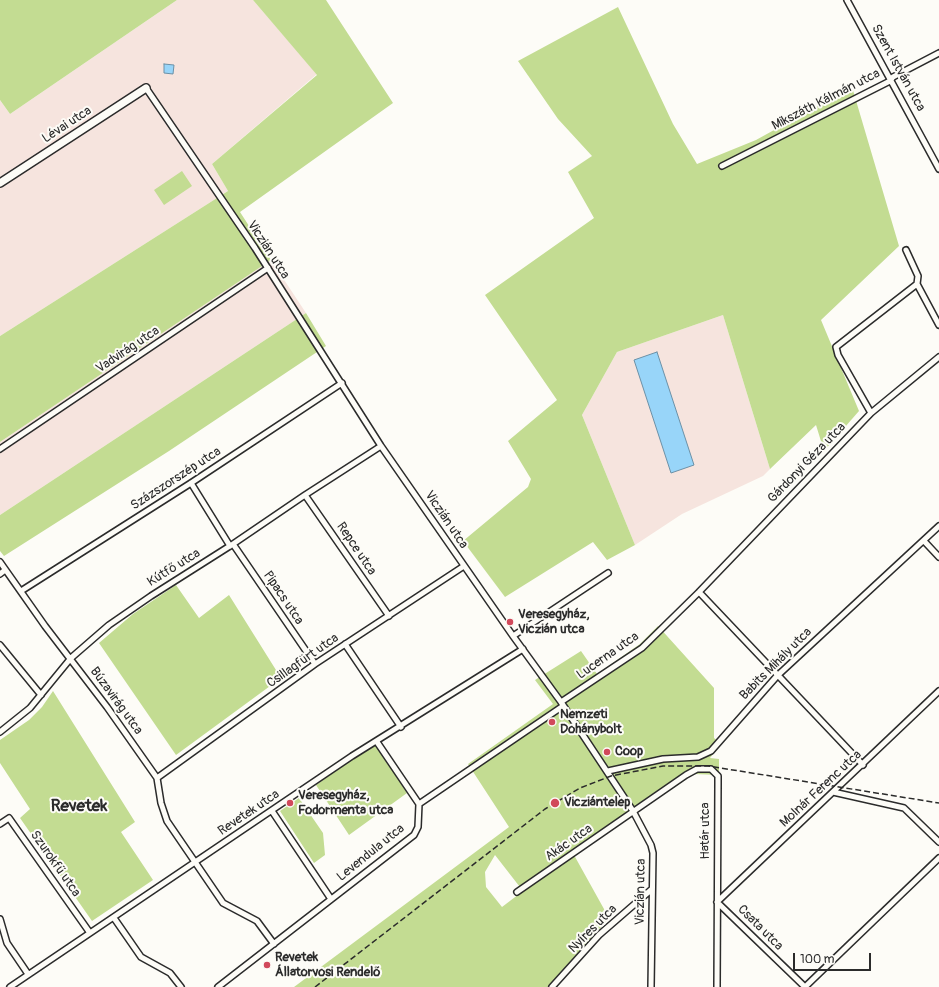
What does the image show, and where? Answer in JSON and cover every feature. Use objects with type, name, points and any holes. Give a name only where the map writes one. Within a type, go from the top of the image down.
[{"type":"street","name":"Szent István utca","points":[[847,0],[892,79],[938,166]]},
{"type":"street","name":"Mikszáth Kálmán utca","points":[[722,166],[892,79],[939,53]]},
{"type":"street","name":"Lévai utca","points":[[0,183],[146,88]]},
{"type":"street","name":"Viczián utca","points":[[146,88],[268,268],[381,446],[562,704],[608,771],[633,811],[652,848],[651,987]]},
{"type":"street","points":[[906,250],[918,276],[917,284],[939,324]]},
{"type":"street","name":"Vadvirág utca","points":[[0,449],[268,268]]},
{"type":"street","points":[[871,413],[838,355],[836,347],[917,284]]},
{"type":"street","name":"Gárdonyi Géza utca","points":[[699,592],[871,413],[939,357]]},
{"type":"street","name":"Százszorszép utca","points":[[21,590],[191,483],[342,384]]},
{"type":"street","name":"Kútfő utca","points":[[0,732],[30,708],[71,658],[109,626],[151,596],[232,545],[305,495],[381,446]]},
{"type":"street","name":"Pipacs utca","points":[[191,483],[232,545],[315,664]]},
{"type":"street","name":"Repce utca","points":[[305,495],[389,616]]},
{"type":"street","name":"Babits Mihály utca","points":[[608,771],[663,759],[698,757],[711,751],[777,676],[939,526]]},
{"type":"street","points":[[924,541],[939,557]]},
{"type":"street","name":"Búzavirág utca","points":[[0,562],[45,626],[71,658],[157,778],[161,803],[168,820],[223,903],[257,921],[274,944]]},
{"type":"street","name":"Csillagfürt utca","points":[[157,778],[315,664],[464,566]]},
{"type":"street","points":[[0,574],[5,570]]},
{"type":"street","points":[[513,636],[608,573]]},
{"type":"street","points":[[699,592],[863,765]]},
{"type":"street","name":"Lucerna utca","points":[[562,704],[642,648],[699,592]]},
{"type":"street","points":[[345,644],[401,727]]},
{"type":"street","points":[[0,645],[41,695]]},
{"type":"street","name":"Revetek utca","points":[[10,987],[272,811],[523,649]]},
{"type":"street","name":"Molnár Ferenc utca","points":[[717,902],[863,765],[939,691]]},
{"type":"street","points":[[377,742],[419,804],[562,704]]},
{"type":"street","name":"Határ utca","points":[[633,811],[697,768],[714,771],[718,776],[717,987]]},
{"type":"street","points":[[833,792],[904,808],[939,842]]},
{"type":"street","name":"Levendula utca","points":[[218,987],[414,835],[418,827],[419,804]]},
{"type":"street","points":[[272,811],[331,900]]},
{"type":"street","name":"Akác utca","points":[[517,892],[633,811]]},
{"type":"street","name":"Szurokfű utca","points":[[0,824],[9,818],[90,933]]},
{"type":"street","points":[[805,987],[939,858]]},
{"type":"street","name":"Nyíres utca","points":[[552,987],[599,935],[652,889]]},
{"type":"street","name":"Csata utca","points":[[717,902],[805,987]]},
{"type":"street","points":[[114,918],[141,957],[170,973],[181,987]]},
{"type":"street","points":[[0,919],[7,943],[28,974]]},
{"type":"shaded area","points":[[177,0],[253,0],[317,74],[212,164],[228,191],[0,336],[0,100],[10,114]]},
{"type":"shaded area","points":[[271,260],[306,313],[0,515],[0,442]]},
{"type":"shaded area","points":[[723,315],[770,469],[763,476],[682,514],[635,545],[582,415],[617,352]]},
{"type":"green space","points":[[0,0],[177,0],[10,114],[0,100]]},
{"type":"green space","points":[[253,0],[326,0],[393,103],[240,212],[271,260],[0,442],[0,336],[228,191],[212,164],[317,75]]},
{"type":"green space","points":[[618,7],[673,124],[697,164],[756,140],[852,87],[899,246],[821,320],[859,411],[824,451],[816,425],[770,469],[723,315],[617,352],[582,415],[635,545],[607,560],[593,542],[505,597],[463,541],[528,487],[531,479],[508,441],[557,400],[485,295],[594,218],[568,172],[592,156],[558,119],[518,61]]},
{"type":"green space","points":[[182,171],[192,186],[164,205],[154,190]]},
{"type":"green space","points":[[306,313],[326,346],[169,451],[4,556],[0,551],[0,515]]},
{"type":"green space","points":[[176,585],[199,618],[229,595],[281,678],[176,755],[99,643],[133,614]]},
{"type":"green space","points":[[658,626],[714,688],[714,738],[721,744],[710,758],[719,759],[719,775],[694,774],[574,855],[609,918],[548,987],[294,987],[509,827],[468,764],[553,704],[535,680],[581,651],[597,674],[640,644]],"holes":[[[495,855],[523,891],[502,907],[486,887],[485,872]]]},
{"type":"green space","points":[[53,691],[135,822],[121,832],[153,880],[92,921],[20,818],[30,809],[0,763],[0,740],[29,720],[42,707]]},
{"type":"green space","points":[[376,745],[407,793],[349,835],[316,785],[352,759]]},
{"type":"green space","points":[[299,798],[323,833],[325,855],[314,863],[280,811]]},
{"type":"water","points":[[164,64],[174,65],[173,74],[164,73]]},
{"type":"water","points":[[657,352],[694,465],[671,473],[634,360]]},
{"type":"railway","points":[[315,987],[545,809],[580,788],[611,776],[663,766],[708,766],[939,803]]},
{"type":"place","name":"Veresegyház, Viczián utca","points":[[510,622]]},
{"type":"place","name":"Nemzeti Dohánybolt","points":[[552,722]]},
{"type":"place","name":"Coop","points":[[607,752]]},
{"type":"place","name":"Veresegyház, Fodormenta utca","points":[[290,803]]},
{"type":"place","name":"Vicziántelep","points":[[555,803]]},
{"type":"place","name":"Revetek Állatorvosi Rendelő","points":[[267,965]]},
{"type":"district","name":"Revetek","points":[[79,807]]}]
